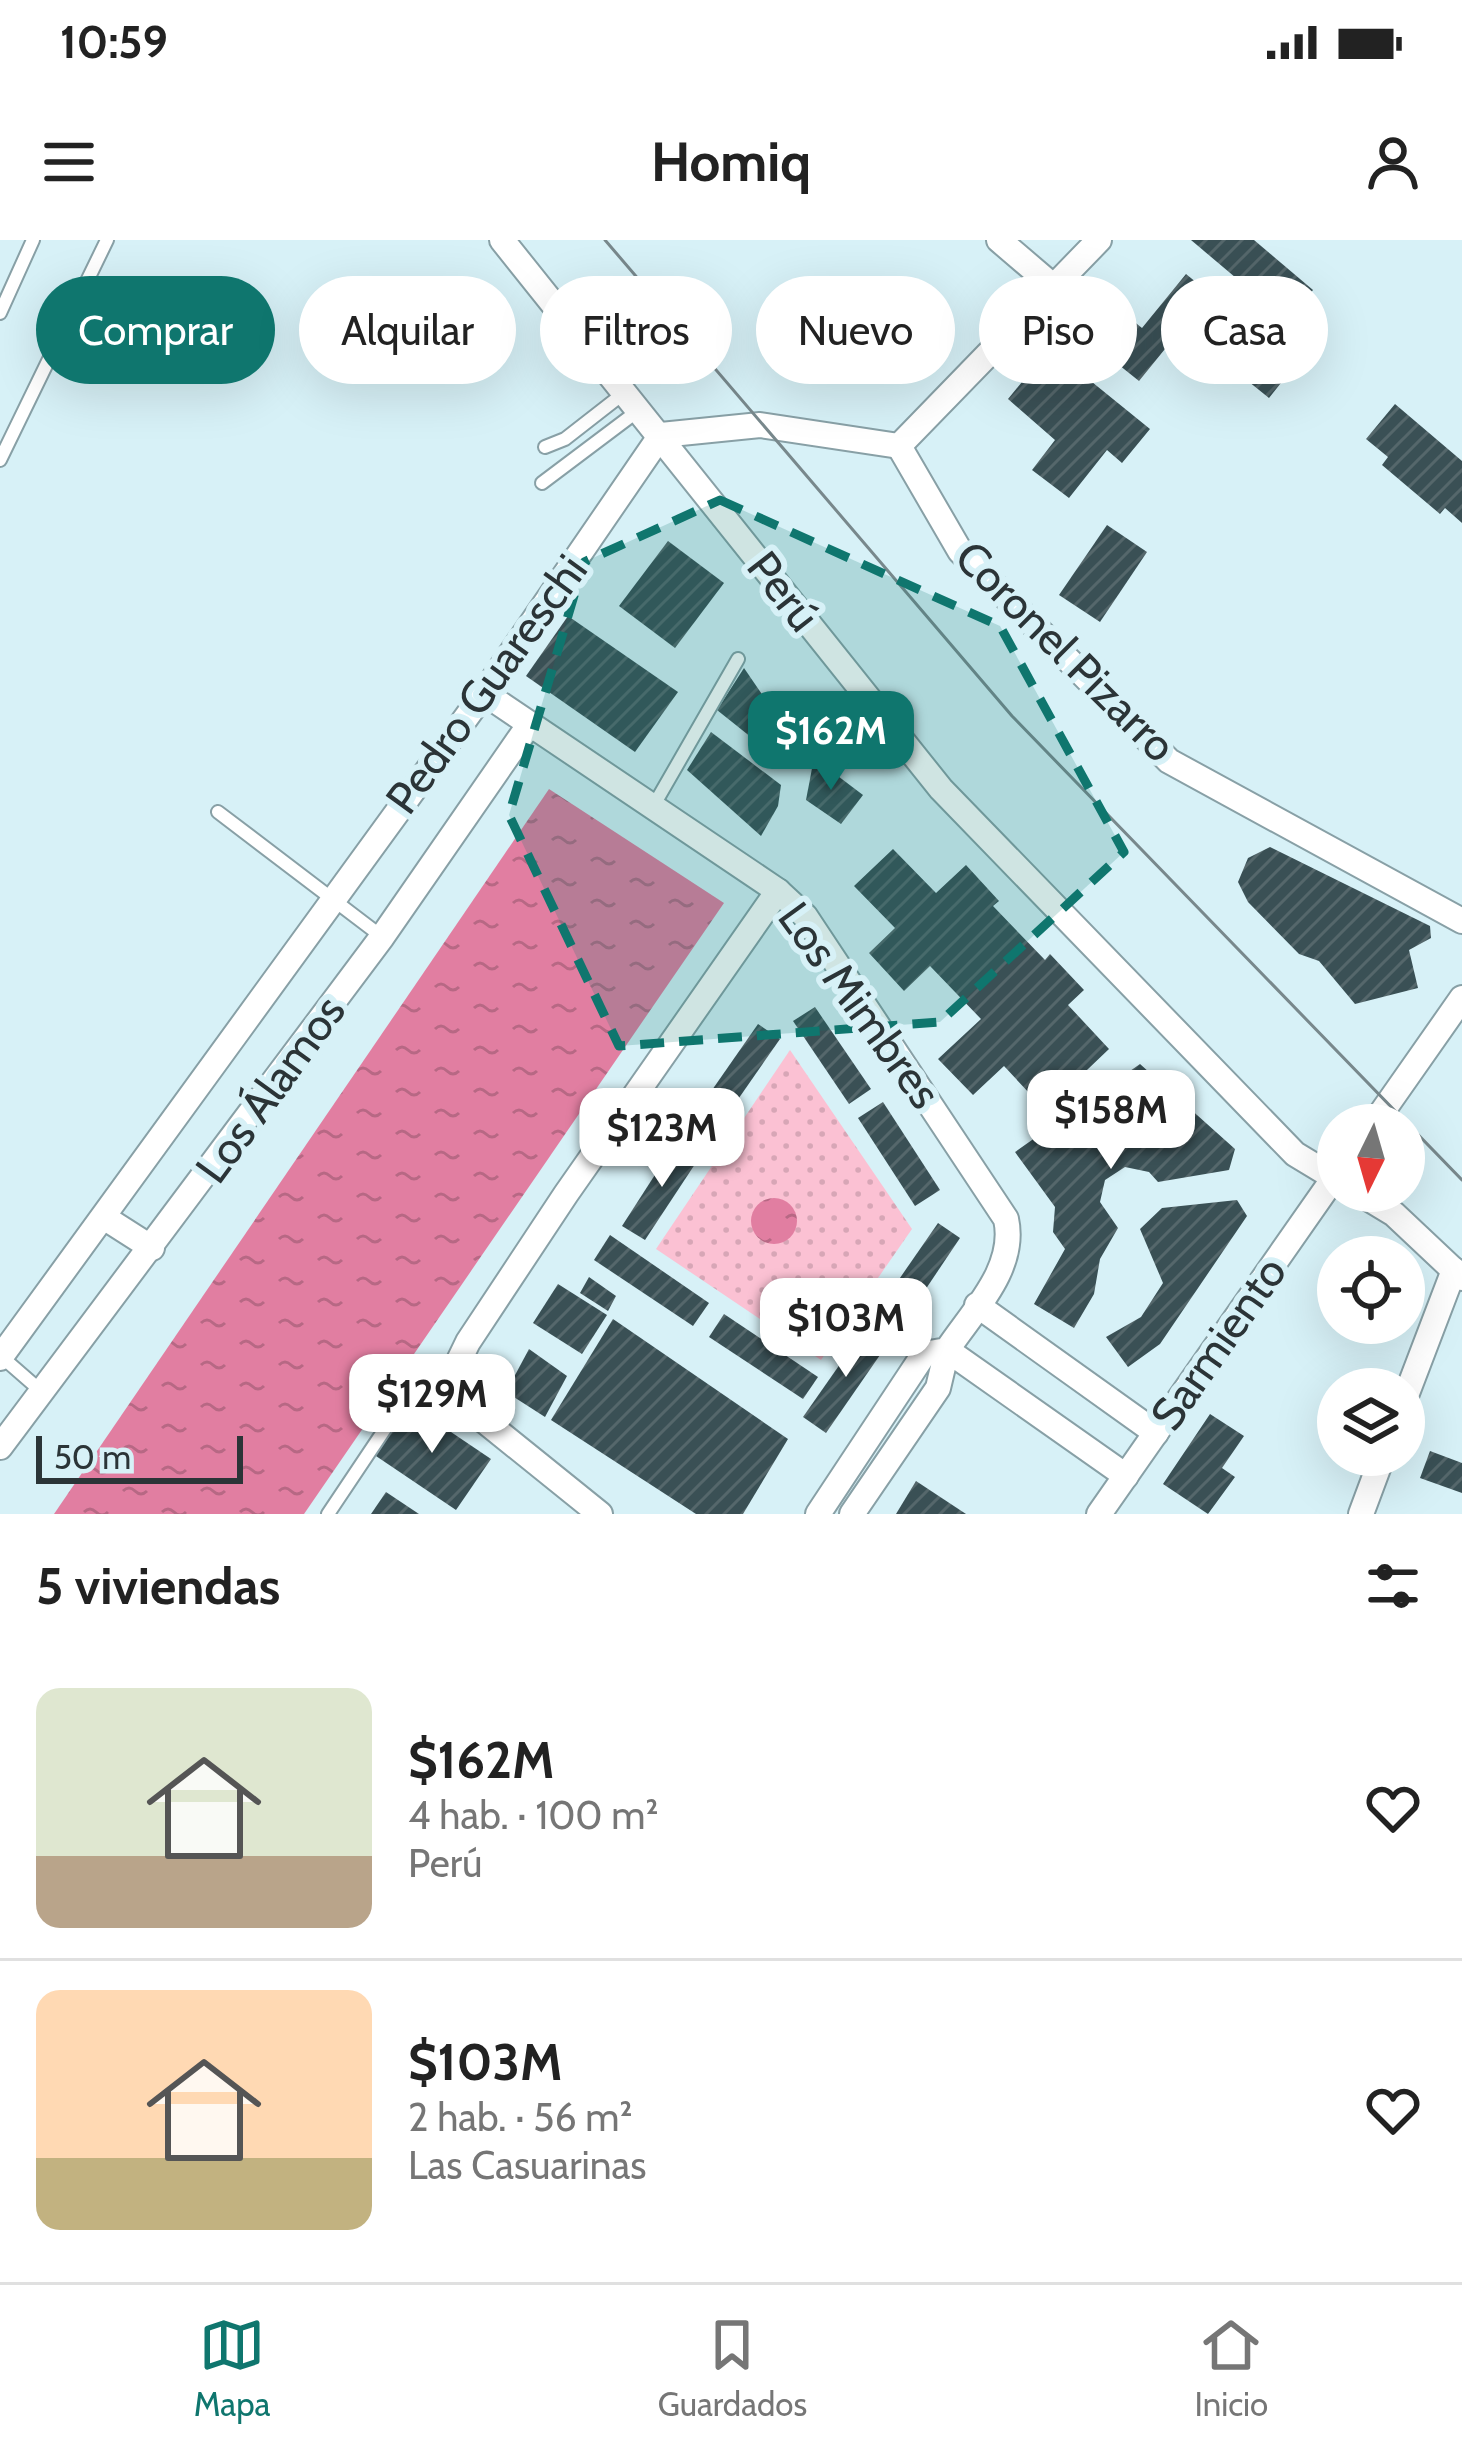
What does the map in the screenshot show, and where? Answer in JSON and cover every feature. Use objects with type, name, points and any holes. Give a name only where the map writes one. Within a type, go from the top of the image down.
[{"type":"street","name":"Perú","points":[[502,240],[941,789],[1295,1154],[1317,1166]]},
{"type":"street","points":[[999,240],[1041,276]]},
{"type":"street","points":[[1065,276],[1099,240]]},
{"type":"street","points":[[661,435],[760,425],[899,446],[979,364]]},
{"type":"street","name":"Pedro Guareschi","points":[[0,1356],[105,1218],[332,895],[484,693],[661,435]]},
{"type":"street","name":"Coronel Pizarro","points":[[899,446],[930,505],[973,566],[1169,761],[1462,921]]},
{"type":"street","name":"Los Mimbres","points":[[484,693],[778,891],[805,916],[1006,1219],[1010,1238],[1004,1266],[977,1306]]},
{"type":"street","name":"Los Álamos","points":[[0,1447],[382,937],[529,724]]},
{"type":"street","points":[[600,1514],[466,1406],[452,1375],[566,1194],[778,891]]},
{"type":"street","points":[[1388,1104],[1462,998]]},
{"type":"street","name":"Sarmiento","points":[[1100,1514],[1317,1204]]},
{"type":"street","points":[[1391,1212],[1458,1274],[1418,1368]]},
{"type":"street","points":[[105,1218],[152,1249]]},
{"type":"street","points":[[852,1514],[938,1388],[947,1350],[977,1306],[1156,1432]]},
{"type":"street","points":[[818,1514],[924,1354],[947,1350],[1126,1476]]},
{"type":"street","points":[[1361,1514],[1375,1476]]},
{"type":"lane","points":[[0,314],[33,240]]},
{"type":"lane","points":[[0,460],[107,240]]},
{"type":"lane","points":[[544,447],[632,401]]},
{"type":"lane","points":[[542,483],[632,401]]},
{"type":"lane","points":[[654,805],[738,659]]},
{"type":"lane","points":[[218,812],[382,937]]},
{"type":"lane","points":[[0,1356],[42,1391]]},
{"type":"lane","points":[[328,1514],[422,1375],[452,1375]]},
{"type":"highlighted area","points":[[720,500],[1000,626],[1124,852],[940,1022],[619,1046],[509,815],[584,562]]},
{"type":"shaded area","points":[[790,1050],[912,1229],[821,1360],[656,1249]]},
{"type":"water","points":[[549,789],[724,903],[304,1514],[54,1514]]},
{"type":"water","points":[[774,1198],[791,1204],[797,1221],[791,1238],[774,1244],[757,1238],[751,1221],[757,1204]]},
{"type":"building","points":[[1191,240],[1254,240],[1296,276],[1234,276]]},
{"type":"building","points":[[1161,305],[1161,354],[1139,381],[1137,324],[1142,328]]},
{"type":"building","points":[[1020,384],[1094,384],[1150,429],[1122,463],[1107,450],[1069,498],[1032,470],[1055,440],[1008,399]]},
{"type":"building","points":[[1252,384],[1280,384],[1269,398]]},
{"type":"building","points":[[1395,404],[1462,461],[1462,523],[1445,508],[1440,514],[1382,465],[1388,457],[1366,439]]},
{"type":"building","points":[[1107,525],[1147,552],[1100,622],[1059,595]]},
{"type":"building","points":[[668,541],[724,583],[675,648],[619,606]]},
{"type":"building","points":[[568,616],[678,692],[635,752],[526,676]]},
{"type":"building","points":[[744,668],[785,728],[781,761],[717,710]]},
{"type":"building","points":[[711,732],[781,785],[778,806],[761,836],[687,770]]},
{"type":"building","points":[[814,758],[863,795],[841,824],[806,800]]},
{"type":"building","points":[[1270,847],[1430,926],[1431,938],[1409,950],[1418,988],[1355,1004],[1319,961],[1299,954],[1248,902],[1238,882],[1248,858]]},
{"type":"building","points":[[893,849],[936,893],[966,865],[999,901],[993,906],[1045,960],[1050,954],[1084,990],[1068,1005],[1109,1049],[1045,1110],[1004,1066],[973,1095],[938,1059],[981,1019],[930,966],[904,991],[869,953],[895,928],[854,886]]},
{"type":"building","points":[[815,1007],[871,1089],[849,1104],[793,1021]]},
{"type":"building","points":[[758,1024],[780,1039],[709,1141],[687,1126]]},
{"type":"building","points":[[1140,1064],[1235,1149],[1229,1170],[1158,1182],[1149,1172],[1125,1167],[1105,1180],[1100,1202],[1118,1228],[1100,1259],[1094,1294],[1074,1328],[1034,1304],[1065,1249],[1053,1232],[1055,1207],[1015,1152]]},
{"type":"building","points":[[883,1102],[940,1190],[915,1206],[858,1118]]},
{"type":"building","points":[[678,1139],[701,1155],[645,1240],[622,1226]]},
{"type":"building","points":[[1237,1200],[1247,1216],[1160,1344],[1128,1367],[1106,1337],[1141,1317],[1163,1283],[1140,1229],[1162,1208]]},
{"type":"building","points":[[938,1223],[960,1238],[907,1317],[884,1301]]},
{"type":"building","points":[[610,1235],[709,1303],[693,1326],[594,1260]]},
{"type":"building","points":[[589,1277],[616,1296],[608,1311],[580,1293]]},
{"type":"building","points":[[558,1284],[607,1315],[582,1354],[533,1323]]},
{"type":"building","points":[[724,1314],[818,1377],[803,1399],[709,1337]]},
{"type":"building","points":[[613,1319],[788,1439],[743,1514],[696,1514],[551,1420]]},
{"type":"building","points":[[866,1327],[889,1342],[826,1433],[803,1417]]},
{"type":"building","points":[[529,1349],[567,1376],[545,1417],[506,1392]]},
{"type":"building","points":[[408,1403],[491,1459],[456,1510],[373,1454]]},
{"type":"building","points":[[1210,1414],[1244,1436],[1222,1468],[1235,1477],[1208,1514],[1163,1484]]},
{"type":"building","points":[[1430,1451],[1462,1463],[1462,1493],[1420,1478],[1425,1476]]},
{"type":"building","points":[[916,1481],[966,1514],[896,1514]]},
{"type":"building","points":[[386,1492],[419,1514],[371,1514]]},
{"type":"tram line","points":[[605,240],[1012,716],[1462,1180]]}]
